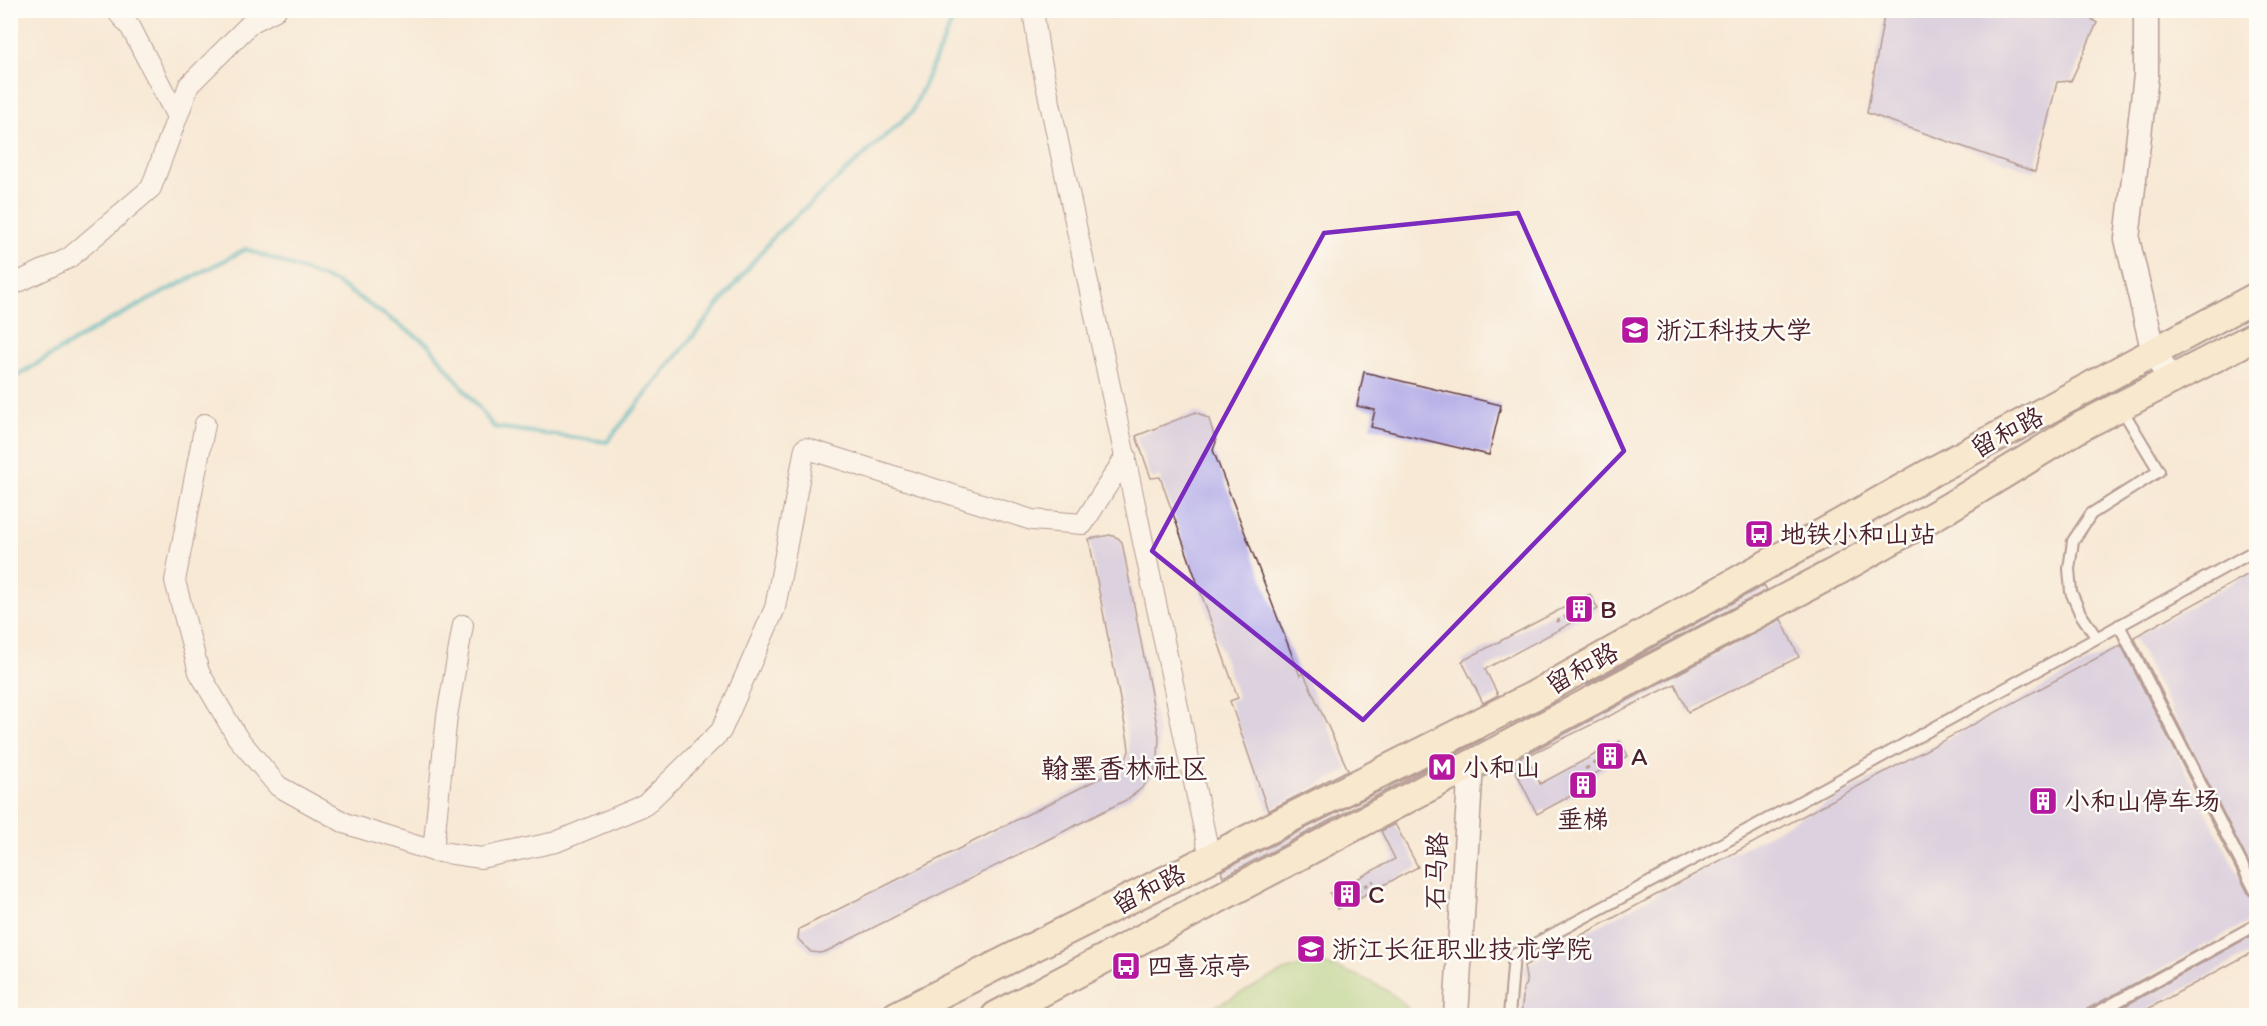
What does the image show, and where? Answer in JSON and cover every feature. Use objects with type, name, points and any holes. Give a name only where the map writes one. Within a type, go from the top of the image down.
[{"type":"main road","name":"留和路","points":[[896,1016],[1533,696],[1919,479],[2256,297]]},
{"type":"main road","name":"留和路","points":[[996,1016],[1837,571],[1951,506],[2080,427],[2256,336]]},
{"type":"street","points":[[116,10],[131,28],[177,117]]},
{"type":"street","points":[[10,286],[69,258],[151,188],[189,85],[251,23],[276,10]]},
{"type":"street","points":[[1033,10],[1039,51],[1210,858]]},
{"type":"street","points":[[2146,10],[2146,75],[2127,239],[2154,353],[2171,380]]},
{"type":"street","points":[[205,424],[175,581],[199,672],[237,737],[278,786],[347,824],[432,851],[481,858],[556,842],[645,805],[721,731],[775,608],[805,448],[1032,520],[1083,524],[1126,456]]},
{"type":"street","points":[[432,851],[447,716],[463,625]]},
{"type":"street","name":"石马路","points":[[1456,1016],[1471,764]]},
{"type":"lane","points":[[2096,637],[2080,613],[2071,592],[2069,569],[2073,541],[2091,514],[2159,471],[2120,406]]},
{"type":"lane","points":[[1509,1016],[1514,955],[1794,805],[2256,550]]},
{"type":"lane","points":[[2119,625],[2256,892]]},
{"type":"lane","points":[[2091,1016],[2256,925]]},
{"type":"path","points":[[1556,622],[1588,604]]},
{"type":"path","points":[[1585,769],[1619,750]]},
{"type":"path","points":[[1341,900],[1374,881]]},
{"type":"highlighted area","points":[[1518,213],[1624,451],[1363,720],[1152,551],[1324,233]]},
{"type":"green space","points":[[1312,962],[1367,980],[1394,996],[1412,1015],[1209,1015],[1212,1008],[1282,972]]},
{"type":"building","points":[[1885,10],[2079,10],[2097,23],[2071,81],[2057,82],[2035,172],[1867,113]]},
{"type":"building","points":[[1364,372],[1501,405],[1489,455],[1371,427],[1375,410],[1357,406]]},
{"type":"building","points":[[1196,412],[1209,419],[1216,442],[1213,450],[1300,676],[1303,672],[1348,770],[1268,811],[1230,701],[1238,698],[1160,477],[1151,478],[1136,436]]},
{"type":"building","points":[[1110,535],[1122,542],[1159,736],[1158,757],[1154,772],[1143,787],[1128,799],[827,951],[811,952],[798,939],[799,929],[1114,771],[1125,762],[1129,751],[1128,741],[1089,539]]},
{"type":"building","points":[[2256,570],[2256,877],[2134,637]]},
{"type":"building","points":[[1764,585],[1767,590],[1586,685]]},
{"type":"building","points":[[1590,594],[1598,609],[1485,669],[1498,695],[1483,703],[1462,661]]},
{"type":"building","points":[[1781,619],[1799,657],[1688,712],[1675,684],[1527,756],[1540,784],[1620,741],[1628,756],[1585,779],[1589,786],[1537,814],[1512,764],[1484,777]]},
{"type":"building","name":"小和山停车场","points":[[2121,645],[2249,895],[2256,899],[2256,918],[2087,1009],[2084,1016],[1521,1016],[1524,987],[1527,984],[1524,966]]},
{"type":"building","points":[[1485,738],[1223,877],[1221,871]]},
{"type":"building","points":[[1395,824],[1418,867],[1338,909],[1330,893],[1395,859],[1381,831]]},
{"type":"building","points":[[2256,933],[2256,950],[2135,1016],[2107,1016]]},
{"type":"waterway","points":[[10,380],[103,324],[246,249],[337,283],[428,344],[494,427],[607,442],[776,234],[912,112],[957,10]]},
{"type":"place","name":"浙江科技大学","points":[[1635,330]]},
{"type":"place","name":"地铁小和山站","points":[[1759,534]]},
{"type":"place","name":"B","points":[[1579,609]]},
{"type":"place","name":"A","points":[[1610,756]]},
{"type":"place","name":"小和山","points":[[1442,767]]},
{"type":"place","name":"垂梯","points":[[1583,785]]},
{"type":"place","name":"小和山停车场","points":[[2043,801]]},
{"type":"place","name":"C","points":[[1347,894]]},
{"type":"place","name":"浙江长征职业技术学院","points":[[1311,949]]},
{"type":"place","name":"四喜凉亭","points":[[1126,966]]},
{"type":"district","name":"翰墨香林社区","points":[[1125,768]]}]
